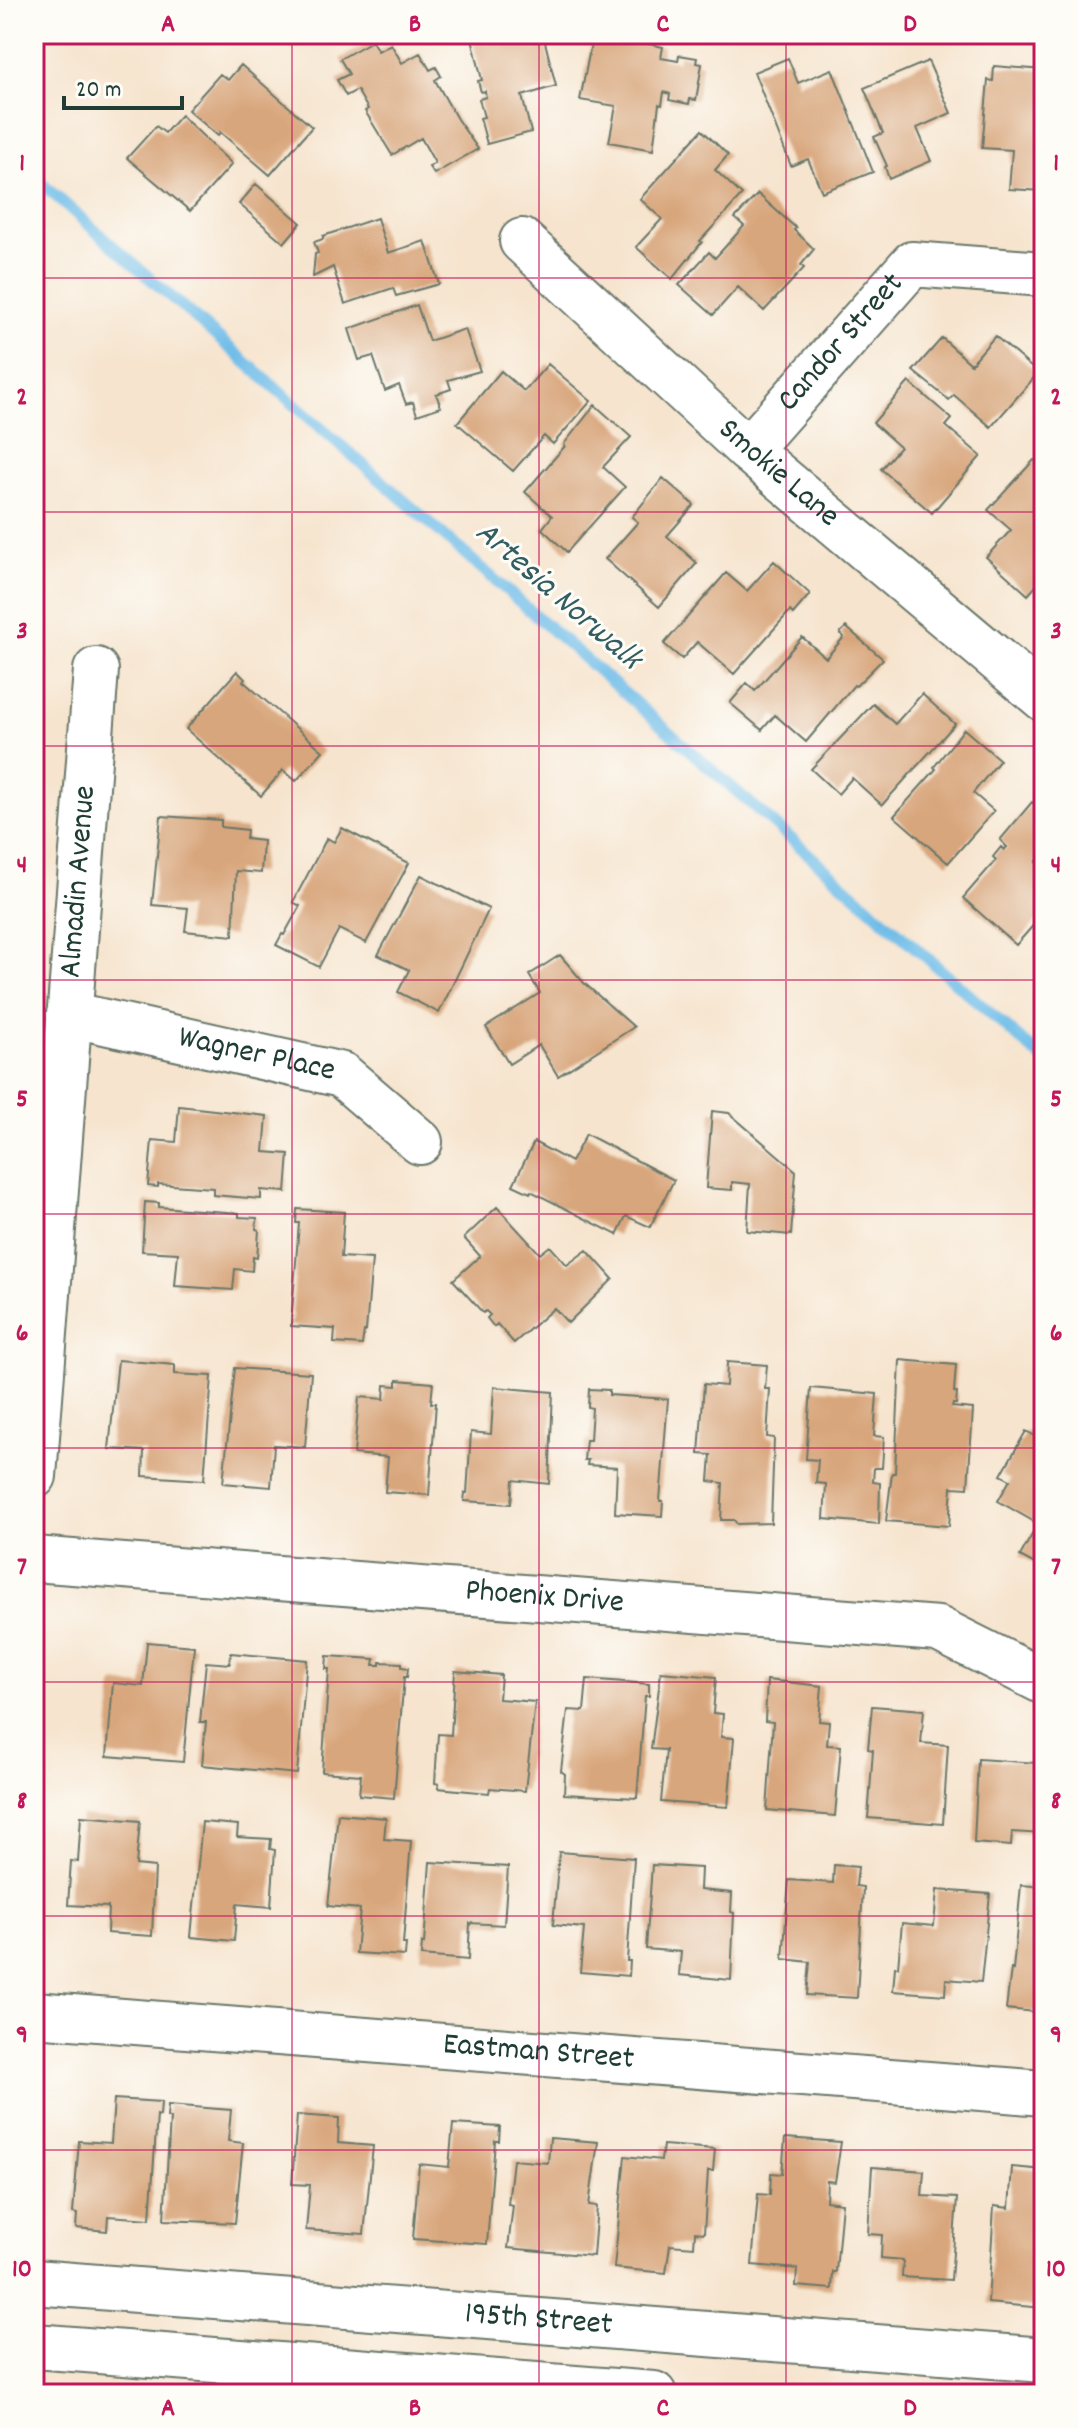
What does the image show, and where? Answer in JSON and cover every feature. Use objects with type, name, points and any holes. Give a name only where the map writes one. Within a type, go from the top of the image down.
[{"type":"street","name":"Smokie Lane","points":[[522,241],[748,450],[1044,699]]},
{"type":"street","name":"Candor Street","points":[[748,450],[912,264],[1044,274]]},
{"type":"street","name":"Almadin Avenue","points":[[34,1476],[45,1187],[69,1014],[96,670]]},
{"type":"street","name":"Wagner Place","points":[[69,1014],[342,1075],[420,1142]]},
{"type":"street","name":"Phoenix Drive","points":[[34,1559],[938,1629],[1044,1682]]},
{"type":"street","name":"Eastman Street","points":[[34,2014],[1044,2093]]},
{"type":"street","name":"195th Street","points":[[34,2282],[1044,2360]]},
{"type":"street","points":[[589,2392],[595,2325]]},
{"type":"street","name":"195th Street","points":[[34,2346],[589,2392],[654,2394]]},
{"type":"building","points":[[471,34],[543,34],[556,86],[522,96],[531,132],[487,144],[479,99],[486,97],[478,81],[482,80]]},
{"type":"building","points":[[596,34],[646,36],[645,43],[663,47],[661,58],[678,61],[679,55],[697,58],[696,63],[702,64],[696,100],[690,99],[689,104],[669,100],[670,94],[664,92],[662,105],[659,104],[653,150],[609,142],[616,106],[580,100],[591,44],[594,45]]},
{"type":"building","points":[[372,41],[378,51],[391,44],[402,63],[420,53],[430,70],[436,67],[441,76],[435,80],[478,149],[434,174],[429,167],[435,163],[421,138],[392,155],[365,111],[368,109],[357,90],[346,96],[337,80],[349,74],[340,59]]},
{"type":"building","points":[[788,58],[798,83],[832,69],[873,172],[822,192],[808,159],[791,166],[754,72]]},
{"type":"building","points":[[928,61],[951,113],[917,128],[931,161],[889,179],[887,166],[874,137],[883,133],[864,88]]},
{"type":"building","points":[[241,65],[312,127],[270,175],[220,132],[218,136],[188,110],[220,74],[228,80]]},
{"type":"building","points":[[994,66],[1044,70],[1044,191],[1009,189],[1012,150],[982,148],[988,80],[993,81]]},
{"type":"building","points":[[181,115],[232,164],[190,211],[127,158],[156,126],[165,133]]},
{"type":"building","points":[[702,130],[728,155],[715,170],[742,195],[700,241],[672,279],[636,247],[662,219],[640,199]]},
{"type":"building","points":[[256,184],[301,223],[284,243],[239,204]]},
{"type":"building","points":[[758,194],[814,249],[801,265],[804,268],[764,311],[738,287],[713,315],[679,285],[709,252],[715,258],[744,226],[735,218]]},
{"type":"building","points":[[377,218],[388,253],[425,241],[439,284],[396,296],[393,288],[345,304],[333,267],[313,277],[315,254],[318,253],[314,242],[323,239],[323,236]]},
{"type":"building","points":[[417,305],[429,341],[465,329],[480,371],[448,380],[451,389],[436,394],[441,407],[417,415],[413,402],[406,404],[399,385],[385,391],[373,356],[359,360],[349,329]]},
{"type":"building","points":[[995,336],[1038,373],[991,427],[954,395],[949,400],[913,371],[942,338],[971,364]]},
{"type":"building","points":[[548,364],[591,401],[553,444],[544,436],[513,471],[457,423],[501,371],[524,391]]},
{"type":"building","points":[[909,382],[952,419],[946,426],[981,456],[932,513],[881,469],[900,447],[873,423]]},
{"type":"building","points":[[595,405],[631,437],[603,467],[625,487],[567,552],[542,529],[552,516],[525,492]]},
{"type":"building","points":[[1044,452],[1044,577],[1028,595],[986,557],[1011,530],[988,510]]},
{"type":"building","points":[[663,478],[694,505],[667,536],[697,563],[659,607],[605,559],[638,522],[632,517]]},
{"type":"building","points":[[774,561],[810,594],[793,614],[790,611],[734,674],[697,642],[682,659],[664,644],[726,573],[747,591]]},
{"type":"building","points":[[846,627],[883,659],[854,685],[806,742],[775,715],[762,730],[730,703],[747,683],[755,691],[802,637],[826,658],[844,637],[840,633]]},
{"type":"building","points":[[237,671],[245,679],[243,681],[323,751],[296,781],[283,770],[261,796],[186,729]]},
{"type":"building","points":[[922,694],[955,724],[882,805],[852,778],[838,794],[811,769],[873,704],[895,724]]},
{"type":"building","points":[[964,729],[1000,760],[973,793],[994,811],[948,863],[894,816],[936,769],[934,767]]},
{"type":"building","points":[[1032,802],[1044,813],[1044,854],[1036,862],[1044,869],[1044,913],[1016,945],[963,898],[996,860],[993,857],[1001,847],[1004,850],[1007,847],[1000,840]]},
{"type":"building","points":[[161,816],[221,820],[221,827],[247,830],[246,839],[263,841],[261,873],[236,871],[233,936],[185,931],[188,908],[152,905]]},
{"type":"building","points":[[342,828],[409,863],[366,943],[339,929],[319,967],[276,945],[300,906],[293,902],[327,838],[334,842]]},
{"type":"building","points":[[421,875],[489,909],[439,1013],[398,992],[409,970],[378,955]]},
{"type":"building","points":[[560,955],[584,983],[634,1027],[558,1076],[539,1045],[509,1064],[486,1027],[540,993],[529,975]]},
{"type":"building","points":[[179,1106],[267,1116],[264,1152],[289,1154],[286,1192],[261,1190],[261,1199],[213,1195],[213,1188],[148,1186],[152,1140],[176,1142]]},
{"type":"building","points":[[712,1111],[729,1113],[796,1171],[791,1235],[747,1231],[750,1184],[732,1182],[732,1190],[706,1188]]},
{"type":"building","points":[[586,1134],[674,1180],[650,1227],[626,1216],[617,1235],[513,1185],[534,1142],[571,1162]]},
{"type":"building","points":[[145,1202],[159,1203],[159,1207],[239,1213],[239,1217],[257,1218],[257,1258],[253,1257],[252,1271],[235,1269],[233,1290],[175,1286],[178,1253],[142,1251]]},
{"type":"building","points":[[497,1207],[540,1254],[550,1246],[567,1265],[587,1250],[613,1279],[568,1323],[554,1308],[514,1343],[497,1324],[494,1327],[487,1318],[490,1315],[486,1311],[483,1313],[453,1280],[480,1256],[464,1238]]},
{"type":"building","points":[[297,1209],[344,1212],[341,1257],[372,1259],[362,1345],[334,1343],[335,1329],[291,1326],[299,1223],[296,1223]]},
{"type":"building","points":[[118,1360],[175,1365],[175,1374],[212,1376],[204,1480],[143,1476],[144,1451],[109,1449]]},
{"type":"building","points":[[900,1360],[956,1365],[956,1404],[952,1407],[973,1409],[968,1488],[952,1487],[949,1526],[886,1521],[892,1473],[895,1473]]},
{"type":"building","points":[[727,1362],[767,1365],[765,1389],[770,1389],[767,1437],[774,1438],[771,1523],[737,1524],[734,1520],[721,1520],[723,1483],[709,1481],[711,1455],[699,1454],[704,1384],[726,1386]]},
{"type":"building","points":[[235,1368],[311,1373],[305,1447],[274,1445],[271,1487],[223,1483]]},
{"type":"building","points":[[397,1380],[433,1383],[431,1403],[436,1403],[429,1495],[385,1492],[388,1457],[354,1454],[359,1397],[384,1399],[385,1385],[397,1386]]},
{"type":"building","points":[[494,1387],[553,1392],[549,1484],[513,1480],[511,1504],[464,1501],[471,1432],[491,1434]]},
{"type":"building","points":[[811,1388],[877,1394],[874,1436],[884,1437],[882,1468],[874,1468],[873,1482],[880,1483],[879,1524],[824,1519],[826,1484],[816,1483],[818,1460],[806,1459]]},
{"type":"building","points":[[589,1389],[609,1390],[609,1395],[668,1399],[660,1501],[663,1501],[662,1516],[615,1513],[617,1467],[587,1465],[588,1460],[584,1460],[586,1440],[590,1440],[592,1408],[588,1407]]},
{"type":"building","points":[[1026,1431],[1044,1441],[1044,1569],[1020,1556],[1038,1524],[998,1501],[1010,1480],[1001,1475]]},
{"type":"building","points":[[147,1642],[194,1646],[183,1762],[107,1756],[113,1683],[143,1686]]},
{"type":"building","points":[[231,1653],[307,1660],[297,1774],[202,1765],[206,1722],[200,1722],[206,1662],[230,1664]]},
{"type":"building","points":[[327,1656],[375,1659],[374,1665],[380,1665],[380,1662],[402,1663],[402,1667],[408,1668],[407,1677],[404,1677],[394,1798],[359,1795],[361,1775],[322,1772],[329,1669],[326,1669]]},
{"type":"building","points":[[455,1671],[501,1675],[499,1699],[535,1702],[525,1791],[490,1788],[489,1793],[438,1788],[439,1784],[435,1783],[438,1734],[451,1735]]},
{"type":"building","points":[[661,1672],[716,1677],[713,1713],[723,1714],[721,1737],[734,1738],[728,1807],[661,1802],[666,1750],[651,1749]]},
{"type":"building","points":[[587,1679],[649,1684],[649,1696],[645,1696],[637,1798],[564,1794],[565,1774],[561,1771],[568,1710],[584,1711]]},
{"type":"building","points":[[767,1680],[822,1686],[819,1721],[829,1722],[827,1745],[841,1746],[835,1816],[767,1810],[773,1722],[765,1721]]},
{"type":"building","points":[[872,1706],[924,1710],[921,1743],[948,1745],[943,1824],[868,1818],[873,1750],[868,1749]]},
{"type":"building","points":[[978,1759],[1037,1763],[1036,1780],[1044,1780],[1044,1834],[1012,1832],[1011,1846],[974,1843]]},
{"type":"building","points":[[338,1814],[386,1818],[384,1839],[411,1841],[403,1944],[406,1944],[405,1956],[356,1953],[360,1909],[328,1906]]},
{"type":"building","points":[[81,1816],[140,1821],[136,1865],[155,1867],[152,1936],[107,1933],[108,1907],[68,1905],[71,1861],[78,1862]]},
{"type":"building","points":[[202,1822],[238,1825],[237,1837],[271,1839],[270,1849],[275,1850],[271,1907],[237,1904],[234,1941],[191,1937]]},
{"type":"building","points":[[559,1852],[634,1858],[627,1961],[630,1961],[629,1976],[580,1972],[584,1928],[553,1925]]},
{"type":"building","points":[[430,1862],[508,1867],[504,1925],[470,1923],[468,1960],[421,1956]]},
{"type":"building","points":[[652,1865],[701,1868],[700,1890],[732,1893],[731,1980],[679,1975],[681,1952],[646,1949]]},
{"type":"building","points":[[834,1865],[858,1867],[856,1886],[863,1887],[857,1998],[807,1995],[810,1962],[783,1959],[789,1880],[833,1883]]},
{"type":"building","points":[[1021,1885],[1044,1887],[1044,2013],[1006,2009]]},
{"type":"building","points":[[937,1890],[990,1894],[981,1982],[946,1979],[945,1995],[893,1991],[902,1923],[934,1926]]},
{"type":"building","points":[[114,2099],[161,2102],[160,2116],[157,2115],[150,2219],[108,2216],[107,2231],[76,2228],[77,2214],[73,2213],[79,2141],[111,2143]]},
{"type":"building","points":[[168,2105],[231,2110],[228,2141],[243,2143],[235,2223],[164,2220],[170,2118],[167,2118]]},
{"type":"building","points":[[297,2115],[339,2118],[338,2143],[373,2146],[364,2234],[306,2230],[310,2185],[292,2184]]},
{"type":"building","points":[[453,2124],[500,2127],[499,2141],[495,2141],[487,2244],[413,2239],[419,2164],[449,2167]]},
{"type":"building","points":[[550,2138],[598,2142],[589,2205],[597,2206],[593,2256],[508,2248],[513,2205],[508,2204],[513,2160],[548,2163]]},
{"type":"building","points":[[785,2138],[841,2142],[835,2182],[827,2181],[826,2201],[842,2203],[832,2289],[796,2286],[797,2269],[752,2265],[758,2194],[770,2195],[771,2173],[782,2174]]},
{"type":"building","points":[[663,2145],[715,2149],[713,2171],[708,2171],[704,2233],[695,2232],[694,2247],[670,2245],[666,2273],[614,2268],[625,2156],[661,2160]]},
{"type":"building","points":[[872,2167],[924,2171],[922,2196],[957,2198],[951,2280],[902,2277],[903,2260],[881,2258],[882,2235],[868,2234]]},
{"type":"building","points":[[1012,2167],[1044,2170],[1044,2308],[988,2303],[994,2206],[1009,2208]]},
{"type":"waterway","name":"Artesia Norwalk","points":[[34,177],[1044,1060]]}]
